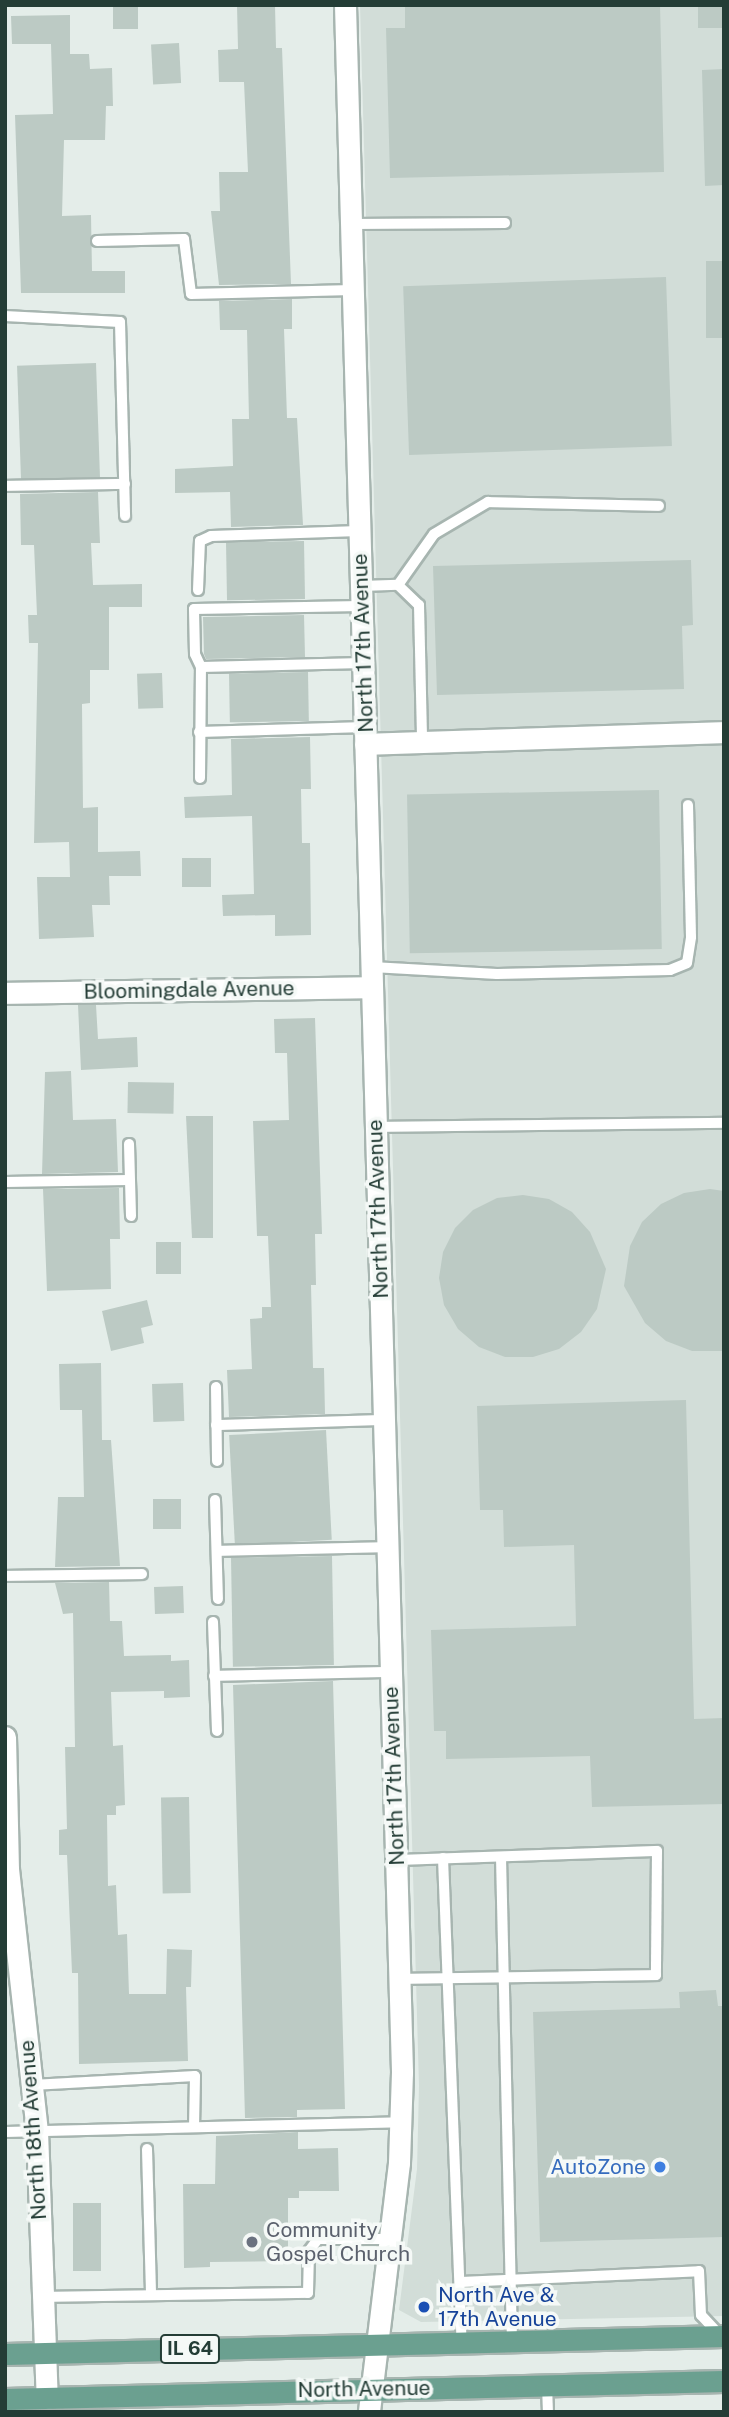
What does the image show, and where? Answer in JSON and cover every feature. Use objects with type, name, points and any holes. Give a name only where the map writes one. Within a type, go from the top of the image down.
[{"type":"main road","name":"North Avenue","points":[[5,2354],[723,2335]]},
{"type":"main road","name":"North Avenue","points":[[5,2399],[724,2381]]},
{"type":"street","name":"North 17th Avenue","points":[[345,5],[400,1979],[401,2122],[369,2412]]},
{"type":"street","points":[[365,736],[422,742],[724,732]]},
{"type":"street","name":"Bloomingdale Avenue","points":[[5,993],[372,977]]},
{"type":"street","name":"North 18th Avenue","points":[[5,1737],[8,1870],[37,2131],[47,2398]]},
{"type":"lane","points":[[351,224],[505,223]]},
{"type":"lane","points":[[97,240],[184,239],[191,294],[353,290]]},
{"type":"lane","points":[[5,316],[120,322],[125,516]]},
{"type":"lane","points":[[5,486],[125,484]]},
{"type":"lane","points":[[200,778],[201,667],[195,654],[194,609],[361,596],[398,585],[434,534],[465,512],[488,502],[659,506]]},
{"type":"lane","points":[[198,590],[200,541],[211,536],[359,531]]},
{"type":"lane","points":[[398,585],[419,605],[422,742]]},
{"type":"lane","points":[[201,667],[363,663]]},
{"type":"lane","points":[[199,732],[365,736]]},
{"type":"lane","points":[[372,977],[670,970],[687,963],[691,937],[688,805]]},
{"type":"lane","points":[[376,1127],[724,1124]]},
{"type":"lane","points":[[129,1143],[131,1216]]},
{"type":"lane","points":[[5,1182],[129,1180]]},
{"type":"lane","points":[[216,1387],[217,1461]]},
{"type":"lane","points":[[216,1425],[384,1420]]},
{"type":"lane","points":[[215,1500],[218,1599]]},
{"type":"lane","points":[[217,1551],[388,1547]]},
{"type":"lane","points":[[5,1576],[142,1574]]},
{"type":"lane","points":[[213,1622],[217,1731]]},
{"type":"lane","points":[[214,1676],[391,1672]]},
{"type":"lane","points":[[396,1860],[657,1851],[656,1975],[502,1981],[400,1979]]},
{"type":"lane","points":[[501,1857],[512,2342]]},
{"type":"lane","points":[[443,1858],[450,1979],[462,2343]]},
{"type":"lane","points":[[32,2085],[195,2076],[194,2127]]},
{"type":"lane","points":[[5,2132],[401,2122]]},
{"type":"lane","points":[[147,2149],[151,2295]]},
{"type":"lane","points":[[43,2297],[308,2293],[309,2251],[318,2239],[389,2239]]},
{"type":"lane","points":[[461,2282],[699,2271],[701,2315],[723,2335]]},
{"type":"lane","points":[[547,2385],[548,2412]]},
{"type":"shaded area","points":[[360,5],[724,5],[724,2316],[421,2322],[399,2310],[417,2169],[419,2086]]},
{"type":"building","points":[[237,5],[275,5],[276,48],[282,48],[291,284],[219,285],[211,211],[220,211],[219,172],[248,172],[244,82],[219,82],[218,50],[238,49]]},
{"type":"building","points":[[405,5],[660,5],[664,172],[390,178],[386,28],[405,28]]},
{"type":"building","points":[[698,5],[724,5],[724,28],[698,28]]},
{"type":"building","points":[[113,6],[138,6],[138,29],[113,29]]},
{"type":"building","points":[[70,15],[70,54],[89,54],[90,69],[112,68],[113,106],[106,106],[105,140],[64,140],[62,216],[91,215],[92,271],[125,271],[125,293],[21,293],[15,115],[53,114],[51,44],[12,44],[11,16]]},
{"type":"building","points":[[179,43],[181,83],[153,84],[151,44]]},
{"type":"building","points":[[724,69],[724,185],[705,186],[702,70]]},
{"type":"building","points":[[706,261],[724,261],[724,338],[706,338]]},
{"type":"building","points":[[666,277],[672,446],[409,455],[403,286]]},
{"type":"building","points":[[292,299],[292,329],[284,329],[287,418],[297,418],[303,525],[231,527],[230,492],[175,493],[175,469],[233,466],[232,419],[249,419],[247,330],[220,330],[219,301]]},
{"type":"building","points":[[96,363],[100,477],[21,480],[17,366]]},
{"type":"building","points":[[98,492],[100,543],[91,543],[93,585],[142,584],[142,607],[109,607],[109,670],[90,670],[90,703],[82,704],[83,808],[98,807],[98,852],[140,851],[141,876],[109,876],[110,905],[92,905],[94,937],[39,939],[37,877],[70,877],[69,842],[34,843],[38,643],[29,643],[28,615],[37,615],[34,545],[21,545],[20,494]]},
{"type":"building","points":[[304,541],[305,599],[227,600],[226,542]]},
{"type":"building","points":[[691,560],[693,625],[682,626],[684,689],[437,695],[433,566]]},
{"type":"building","points":[[304,615],[305,657],[206,659],[203,617]]},
{"type":"building","points":[[308,672],[309,721],[230,722],[229,673]]},
{"type":"building","points":[[162,673],[163,708],[138,709],[137,674]]},
{"type":"building","points":[[310,737],[311,789],[301,789],[302,843],[310,843],[311,935],[275,936],[275,915],[223,916],[222,895],[254,894],[252,816],[185,818],[184,797],[232,795],[231,739]]},
{"type":"building","points":[[659,790],[662,949],[410,953],[407,794]]},
{"type":"building","points":[[182,858],[211,858],[211,887],[182,887]]},
{"type":"building","points":[[78,1005],[96,1005],[98,1039],[137,1037],[138,1067],[81,1070]]},
{"type":"building","points":[[315,1018],[322,1234],[315,1234],[316,1285],[311,1285],[313,1368],[324,1368],[325,1414],[229,1417],[227,1370],[252,1369],[250,1319],[262,1318],[262,1307],[271,1307],[268,1236],[257,1236],[253,1121],[289,1120],[287,1053],[275,1053],[274,1019]]},
{"type":"building","points":[[71,1071],[73,1120],[116,1119],[118,1172],[42,1174],[45,1072]]},
{"type":"building","points":[[128,1082],[174,1083],[173,1114],[127,1113]]},
{"type":"building","points":[[186,1116],[213,1116],[213,1238],[192,1238]]},
{"type":"building","points":[[119,1188],[120,1239],[110,1239],[111,1289],[47,1291],[43,1189]]},
{"type":"building","points":[[710,1189],[724,1191],[724,1351],[692,1351],[666,1341],[645,1323],[624,1286],[630,1246],[642,1222],[661,1204],[684,1193]]},
{"type":"building","points":[[523,1195],[549,1199],[572,1212],[590,1232],[606,1269],[597,1309],[581,1332],[559,1349],[533,1357],[505,1357],[479,1347],[458,1329],[444,1305],[439,1278],[443,1252],[455,1228],[473,1210],[497,1198]]},
{"type":"building","points":[[156,1242],[181,1242],[181,1274],[156,1274]]},
{"type":"building","points":[[147,1300],[153,1325],[141,1328],[144,1343],[111,1351],[102,1311]]},
{"type":"building","points":[[101,1363],[102,1440],[111,1440],[120,1566],[55,1567],[58,1497],[84,1497],[82,1410],[60,1410],[59,1364]]},
{"type":"building","points":[[183,1383],[184,1421],[153,1422],[152,1384]]},
{"type":"building","points":[[686,1400],[694,1719],[724,1718],[724,1804],[592,1807],[590,1756],[446,1759],[446,1731],[434,1731],[431,1630],[576,1626],[574,1545],[504,1547],[503,1510],[480,1510],[477,1406]]},
{"type":"building","points":[[326,1430],[332,1540],[235,1545],[229,1435]]},
{"type":"building","points":[[153,1499],[181,1499],[181,1529],[153,1529]]},
{"type":"building","points":[[332,1556],[334,1665],[233,1667],[231,1558]]},
{"type":"building","points":[[109,1582],[110,1621],[122,1621],[124,1656],[171,1655],[171,1661],[189,1660],[190,1697],[164,1698],[164,1691],[111,1692],[113,1746],[123,1745],[125,1805],[116,1806],[116,1815],[107,1815],[108,1886],[116,1885],[118,1935],[127,1934],[129,1994],[166,1994],[167,1949],[192,1950],[191,1987],[186,1987],[188,2061],[79,2064],[78,1973],[72,1973],[67,1855],[59,1855],[59,1830],[67,1829],[65,1747],[75,1747],[73,1613],[63,1614],[55,1583]]},
{"type":"building","points":[[183,1586],[184,1613],[155,1614],[154,1587]]},
{"type":"building","points":[[333,1681],[345,2109],[297,2110],[297,2117],[245,2118],[233,1685]]},
{"type":"building","points":[[161,1797],[189,1797],[191,1893],[163,1893]]},
{"type":"building","points":[[716,1990],[718,2006],[724,2006],[724,2237],[540,2242],[533,2012],[680,2008],[679,1992]]},
{"type":"building","points":[[298,2132],[298,2149],[338,2148],[339,2191],[299,2191],[299,2198],[288,2198],[288,2261],[210,2262],[210,2267],[184,2268],[183,2184],[215,2184],[216,2136]]},
{"type":"building","points":[[73,2203],[101,2203],[101,2271],[73,2271]]},
{"type":"place","name":"AutoZone","points":[[660,2167]]},
{"type":"place","name":"Community Gospel Church","points":[[252,2242]]},
{"type":"place","name":"North Ave & 17th Avenue","points":[[424,2307]]}]
